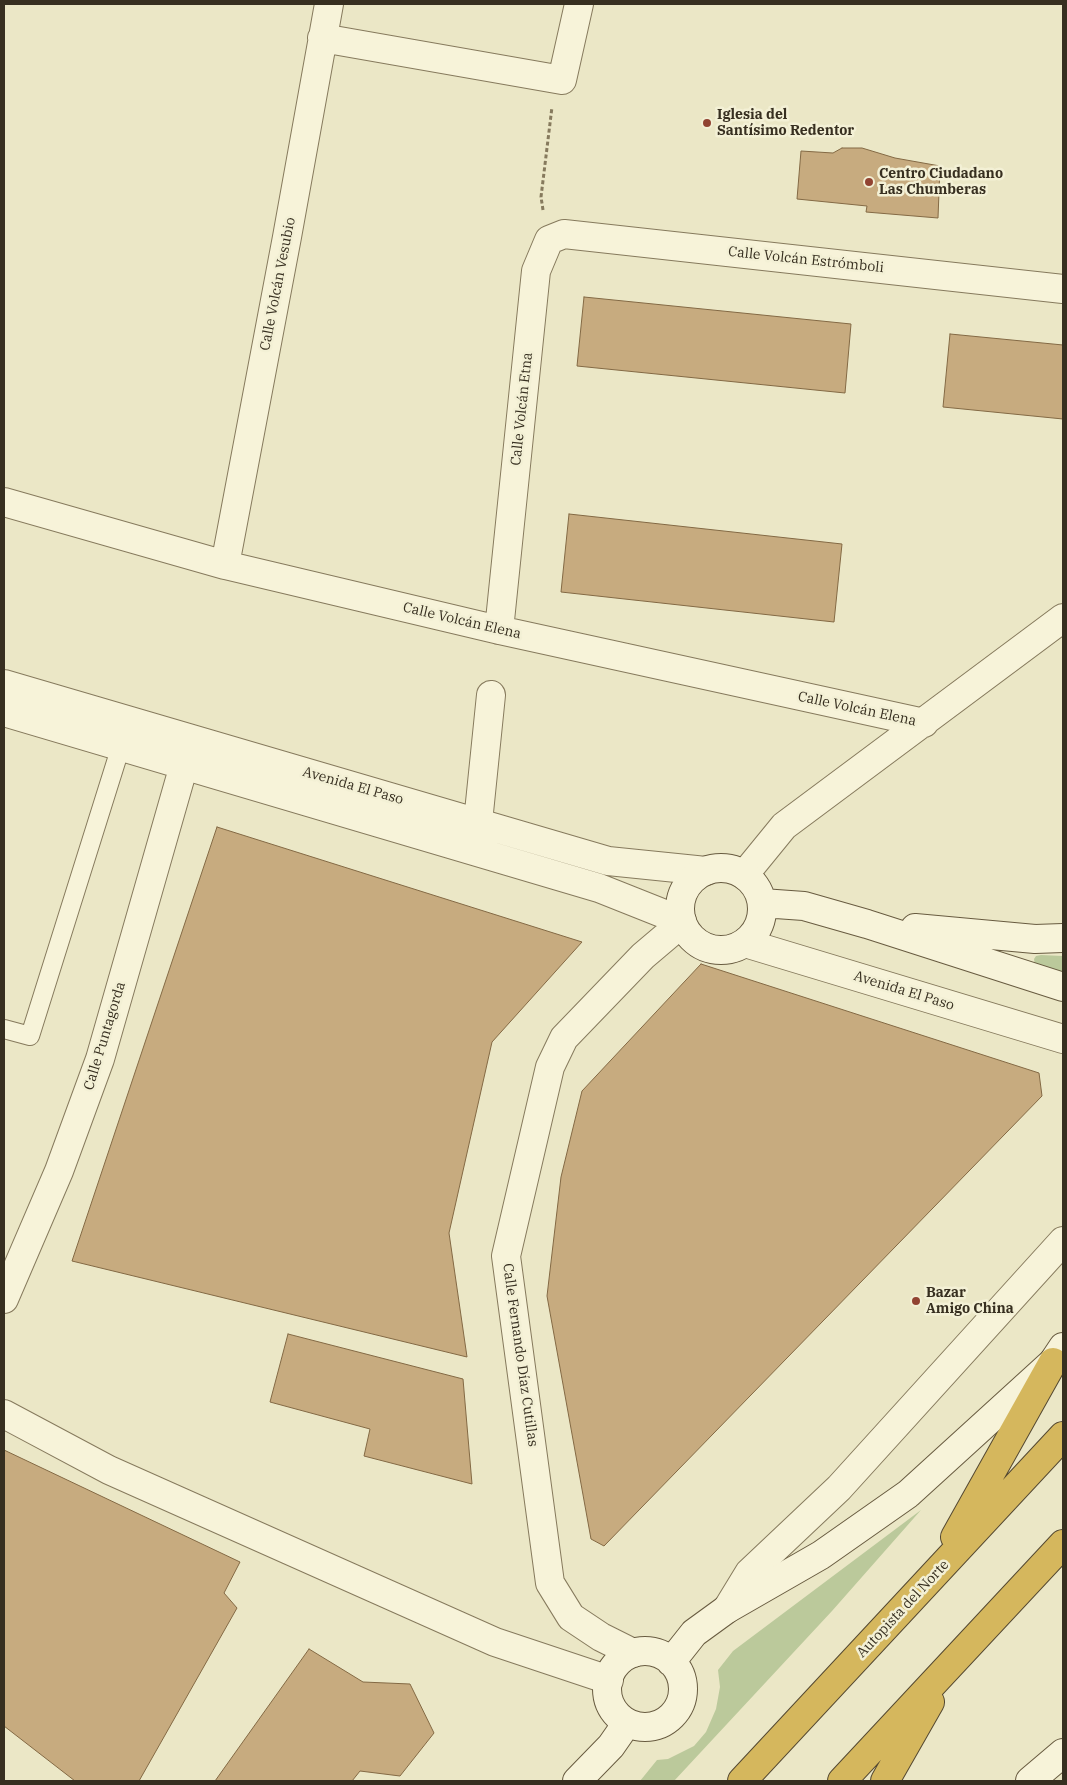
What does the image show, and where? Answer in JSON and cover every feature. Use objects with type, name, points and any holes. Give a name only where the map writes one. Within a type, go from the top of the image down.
[{"type":"highway","points":[[935,1574],[1058,1354]]},
{"type":"highway","name":"Autopista del Norte","points":[[742,1781],[1063,1436]]},
{"type":"highway","points":[[842,1781],[1063,1544]]},
{"type":"highway","points":[[886,1781],[953,1661]]},
{"type":"street","name":"Calle Volcán Vesubio","points":[[225,565],[286,247],[329,4]]},
{"type":"street","points":[[322,38],[562,80],[579,4]]},
{"type":"street","name":"Calle Volcán Estrómboli","points":[[550,240],[564,234],[1063,289]]},
{"type":"street","name":"Calle Volcán Etna","points":[[499,630],[536,271],[550,240]]},
{"type":"street","name":"Calle Volcán Elena","points":[[4,502],[225,565],[499,630],[924,723]]},
{"type":"street","points":[[744,875],[784,826],[1063,618]]},
{"type":"street","name":"Avenida El Paso","points":[[4,684],[608,861],[706,871]]},
{"type":"street","points":[[478,822],[491,695]]},
{"type":"street","name":"Avenida El Paso","points":[[4,712],[599,888],[682,922]]},
{"type":"street","name":"Calle Puntagorda","points":[[4,1299],[58,1171],[100,1059],[184,765]]},
{"type":"street","points":[[719,868],[732,870],[744,875],[753,883],[762,903],[759,925],[754,934],[745,943],[734,949],[721,951],[709,949],[693,939],[682,922],[680,909],[682,897],[687,886],[695,877],[706,871],[719,868]]},
{"type":"street","points":[[762,903],[804,906],[867,924],[1063,987]]},
{"type":"street","name":"Calle Fernando Díaz Cutillas","points":[[632,1653],[601,1637],[571,1617],[550,1583],[506,1256],[550,1067],[564,1038],[643,956],[682,922]]},
{"type":"street","points":[[867,924],[1035,939],[1063,938]]},
{"type":"street","name":"Avenida El Paso","points":[[745,943],[1063,1039]]},
{"type":"street","points":[[727,1609],[749,1573],[839,1488],[1063,1241]]},
{"type":"street","points":[[671,1662],[694,1634],[727,1609],[821,1555],[908,1494],[1058,1354]]},
{"type":"street","points":[[4,1414],[109,1470],[494,1642],[608,1680]]},
{"type":"street","points":[[653,1652],[663,1655],[671,1662],[679,1672],[683,1695],[679,1706],[672,1716],[662,1723],[651,1727],[638,1727],[627,1723],[611,1705],[608,1693],[608,1680],[613,1669],[621,1660],[632,1653],[653,1652]]},
{"type":"street","points":[[578,1781],[611,1746],[627,1723]]},
{"type":"street","points":[[1030,1781],[1063,1753]]},
{"type":"lane","points":[[4,1029],[30,1036],[121,746]]},
{"type":"path","points":[[550,240],[541,197],[553,93],[562,80]]},
{"type":"green space","points":[[1036,956],[1063,956],[1063,975],[1035,966],[1034,959]]},
{"type":"green space","points":[[921,1510],[832,1611],[674,1781],[640,1781],[657,1760],[668,1759],[694,1746],[706,1732],[716,1709],[720,1687],[718,1670],[733,1651]]},
{"type":"building","name":"Centro Ciudadano Las Chumberas","points":[[842,148],[862,148],[895,158],[940,166],[938,218],[866,212],[867,206],[797,199],[801,151],[833,153]]},
{"type":"building","points":[[584,297],[851,324],[845,393],[577,366]]},
{"type":"building","points":[[950,334],[1063,345],[1063,419],[943,407]]},
{"type":"building","points":[[569,514],[842,544],[834,622],[561,592]]},
{"type":"building","points":[[217,827],[582,942],[492,1042],[449,1233],[467,1357],[72,1261]]},
{"type":"building","points":[[701,964],[1039,1073],[1042,1096],[604,1546],[591,1539],[547,1296],[561,1177],[582,1091]]},
{"type":"building","points":[[288,1334],[463,1379],[472,1484],[364,1456],[370,1429],[270,1402]]},
{"type":"building","points":[[4,1450],[240,1562],[224,1593],[237,1608],[139,1781],[75,1781],[4,1726]]},
{"type":"building","points":[[309,1649],[363,1682],[410,1684],[434,1733],[400,1776],[360,1771],[352,1781],[215,1781]]},
{"type":"place","name":"Iglesia del Santísimo Redentor","points":[[707,123]]},
{"type":"place","name":"Centro Ciudadano Las Chumberas","points":[[869,182]]},
{"type":"place","name":"Bazar Amigo China","points":[[916,1301]]}]
